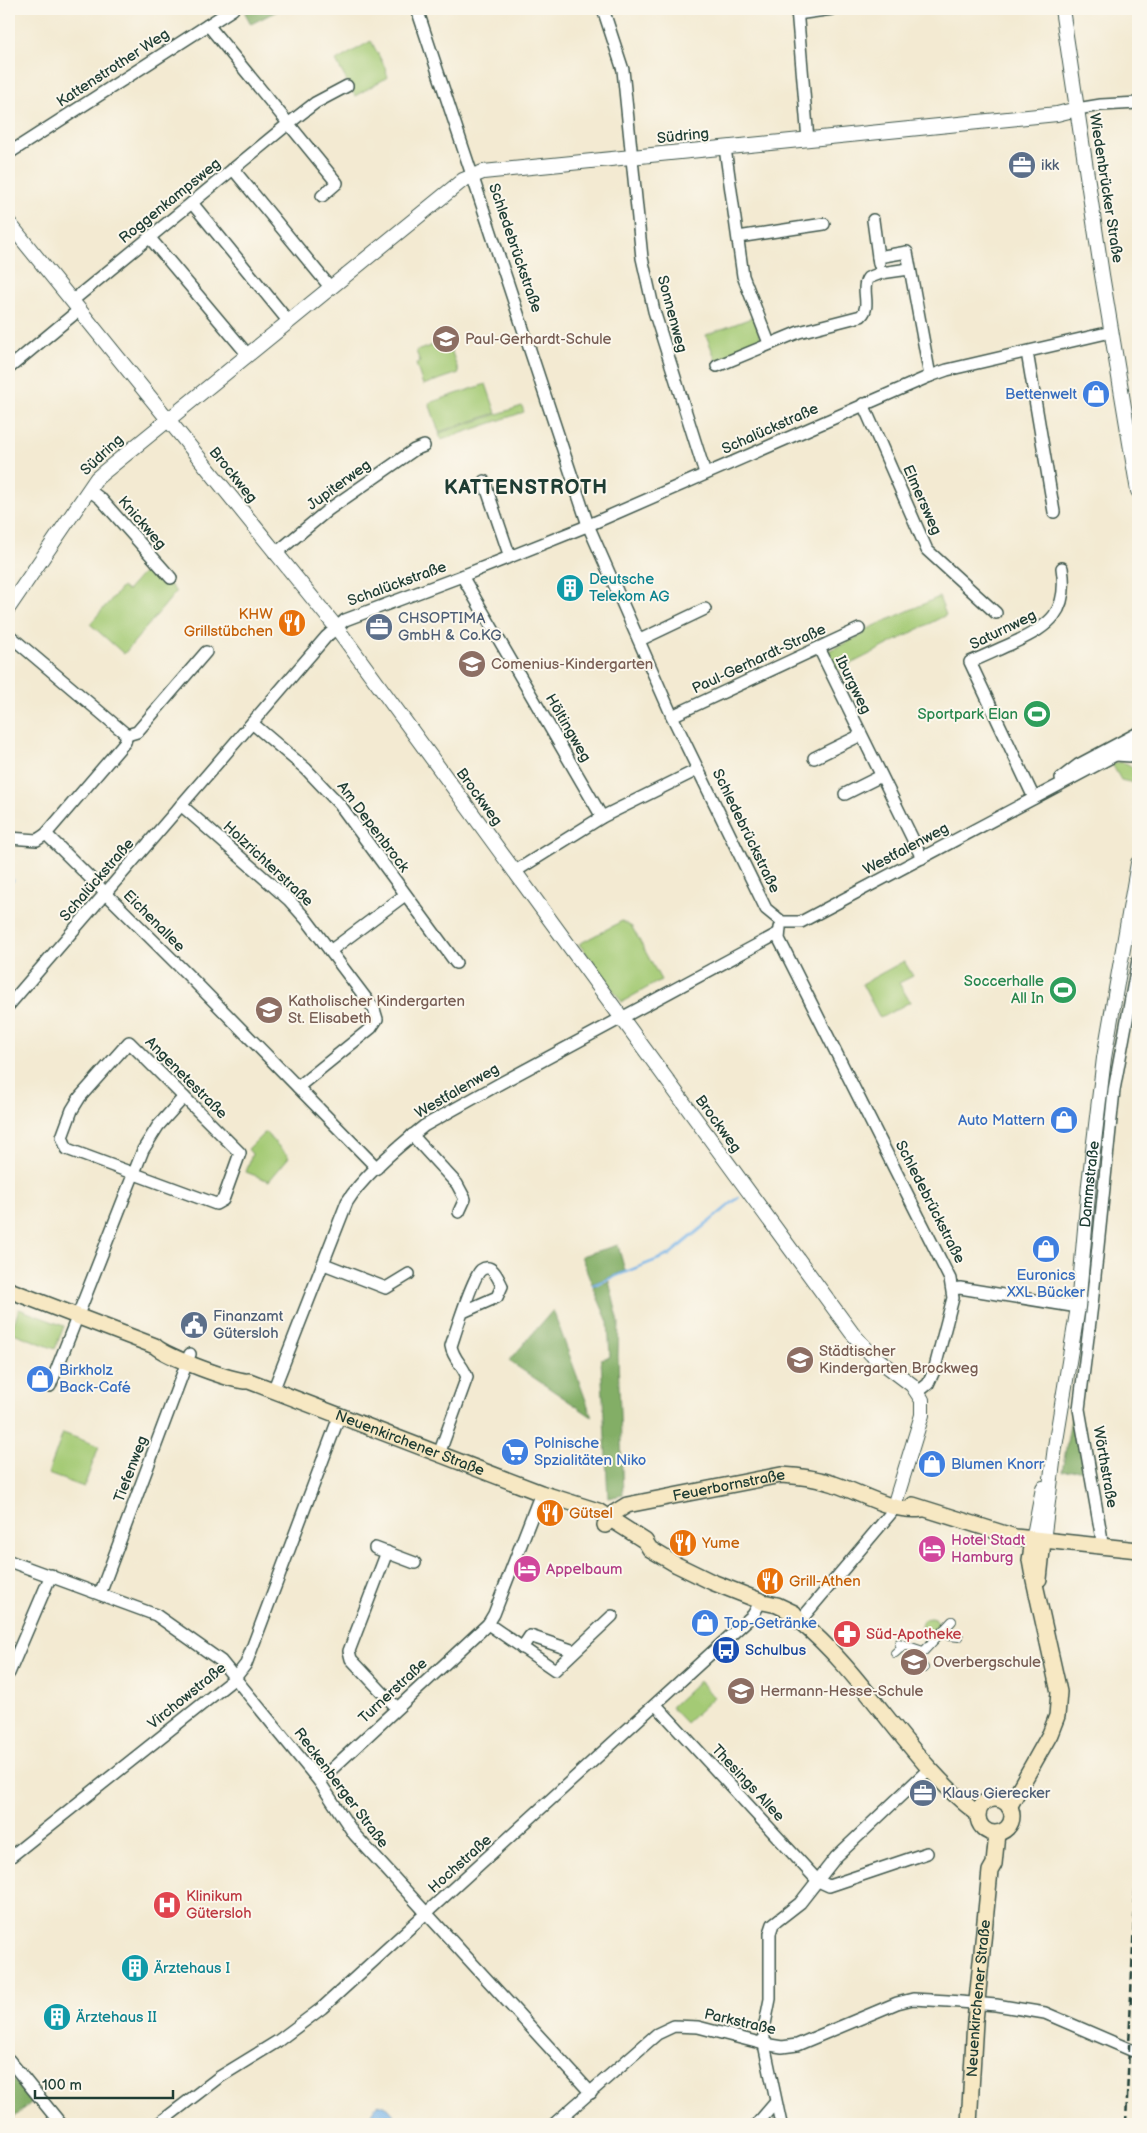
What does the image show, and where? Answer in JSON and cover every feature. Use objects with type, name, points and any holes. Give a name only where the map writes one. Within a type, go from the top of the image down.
[{"type":"main road","name":"Neuenkirchener Straße","points":[[9,1290],[155,1346],[165,1354],[189,1358],[235,1380],[249,1381],[541,1493],[598,1511],[608,1522],[645,1541],[650,1549],[712,1582],[762,1602],[790,1621],[798,1621],[850,1672],[932,1770],[959,1790],[980,1809]]},
{"type":"main road","name":"Feuerbornstraße","points":[[608,1522],[614,1513],[626,1504],[769,1476],[801,1476],[833,1483],[860,1493],[867,1498],[895,1503],[907,1509],[922,1509],[1016,1537],[1138,1550]]},
{"type":"main road","name":"Dammstraße","points":[[1004,1803],[1029,1771],[1050,1734],[1057,1716],[1059,1692],[1037,1593],[1038,1540]]},
{"type":"main road","points":[[993,1799],[1004,1803],[1011,1812],[1010,1824],[1002,1831],[992,1832],[980,1824],[980,1809],[993,1799]]},
{"type":"main road","name":"Neuenkirchener Straße","points":[[969,2124],[977,2003],[990,1871],[994,1864],[992,1832]]},
{"type":"street","name":"Kattenstrother Weg","points":[[9,153],[233,9]]},
{"type":"street","name":"Schledebrückstraße","points":[[417,9],[588,525],[672,716],[758,896],[780,928],[779,939],[950,1279],[953,1289]]},
{"type":"street","name":"Sonnenweg","points":[[604,9],[623,70],[642,258],[654,312],[705,473]]},
{"type":"street","points":[[808,140],[797,12],[832,9]]},
{"type":"street","name":"Wiedenbrücker Straße","points":[[1062,9],[1111,332],[1138,490]]},
{"type":"street","points":[[208,25],[337,183],[322,196]]},
{"type":"street","name":"Roggenkampsweg","points":[[9,368],[149,237],[315,103],[348,86]]},
{"type":"street","points":[[1077,109],[1102,105],[1138,103]]},
{"type":"street","name":"Südring","points":[[9,607],[89,490],[104,472],[330,287],[463,180],[473,175],[483,172],[1057,114],[1077,109]]},
{"type":"street","points":[[725,148],[743,276],[769,343]]},
{"type":"street","points":[[233,169],[330,287]]},
{"type":"street","points":[[192,203],[289,322]]},
{"type":"street","points":[[873,220],[880,273]]},
{"type":"street","name":"Brockweg","points":[[9,223],[336,627],[852,1333],[871,1354],[908,1381],[918,1392]]},
{"type":"street","points":[[738,237],[824,224]]},
{"type":"street","points":[[149,237],[248,355]]},
{"type":"street","points":[[878,257],[907,252],[930,376]]},
{"type":"street","points":[[718,366],[799,332],[861,316],[866,308],[866,281],[871,275],[909,269]]},
{"type":"street","name":"Schalückstraße","points":[[9,1005],[252,723],[336,627],[345,620],[462,576],[588,525],[930,376],[947,370],[1111,332]]},
{"type":"street","points":[[1027,352],[1054,512]]},
{"type":"street","name":"Elmersweg","points":[[863,404],[927,550],[996,613]]},
{"type":"street","name":"Jupiterweg","points":[[275,554],[328,510],[414,450],[424,446]]},
{"type":"street","points":[[484,481],[510,557]]},
{"type":"street","name":"Knickweg","points":[[89,490],[101,499],[171,578]]},
{"type":"street","name":"Saturnweg","points":[[1038,796],[970,662],[1039,631],[1052,620],[1061,604],[1064,593],[1062,568]]},
{"type":"street","name":"Höltingweg","points":[[462,576],[602,817]]},
{"type":"street","points":[[640,640],[705,609]]},
{"type":"street","name":"Paul-Gerhardt-Straße","points":[[672,716],[859,629]]},
{"type":"street","points":[[9,635],[127,736]]},
{"type":"street","name":"Iburgweg","points":[[819,648],[922,858]]},
{"type":"street","points":[[127,736],[137,732],[206,652]]},
{"type":"street","name":"Am Depenbrock","points":[[252,723],[306,769],[340,805],[456,963]]},
{"type":"street","name":"Westfalenweg","points":[[1038,796],[1078,765],[1138,732]]},
{"type":"street","name":"Iburgweg","points":[[814,758],[861,735]]},
{"type":"street","points":[[9,838],[37,840],[46,834],[126,742],[127,736]]},
{"type":"street","name":"Westfalenweg","points":[[273,1391],[347,1202],[357,1187],[424,1126],[780,928],[801,922],[1138,743]]},
{"type":"street","points":[[1114,756],[1131,756],[1138,760]]},
{"type":"street","points":[[514,872],[602,817],[698,770]]},
{"type":"street","points":[[845,794],[881,776]]},
{"type":"street","name":"Holzrichterstraße","points":[[181,805],[289,900],[374,1009],[377,1019],[371,1028],[298,1087]]},
{"type":"street","name":"Eichenallee","points":[[46,834],[377,1168]]},
{"type":"street","name":"Dammstraße","points":[[1038,1540],[1063,1407],[1078,1307],[1089,1184],[1104,1058],[1134,924],[1138,863]]},
{"type":"street","points":[[330,951],[405,895]]},
{"type":"street","name":"Dammstraße","points":[[1079,1409],[1092,1305],[1114,1090],[1138,960]]},
{"type":"street","name":"Angenetestraße","points":[[129,1042],[240,1153],[223,1200],[216,1204],[134,1174],[67,1149],[62,1137],[72,1110],[80,1097],[129,1042]]},
{"type":"street","points":[[50,1386],[142,1150],[158,1126],[184,1097]]},
{"type":"street","points":[[412,1135],[457,1184],[466,1199],[459,1212]]},
{"type":"street","points":[[324,1264],[386,1288],[409,1274]]},
{"type":"street","points":[[798,1621],[891,1513],[922,1415],[922,1400],[918,1392],[928,1384],[934,1371],[953,1298],[953,1289],[960,1288],[1078,1307]]},
{"type":"street","points":[[439,1454],[467,1377],[465,1370],[452,1355],[451,1346],[463,1312]]},
{"type":"street","name":"Tiefenweg","points":[[100,1594],[189,1358]]},
{"type":"street","name":"Wörthstraße","points":[[1063,1407],[1079,1409],[1102,1547]]},
{"type":"street","name":"Virchowstraße","points":[[9,1858],[235,1678],[246,1664],[339,1417]]},
{"type":"street","name":"Turnerstraße","points":[[319,1781],[488,1624],[494,1614],[541,1493]]},
{"type":"street","points":[[375,1548],[415,1563]]},
{"type":"street","points":[[387,1552],[349,1651],[351,1659],[398,1708]]},
{"type":"street","name":"Reckenberger Straße","points":[[9,1561],[156,1615],[221,1661],[319,1781],[354,1834],[591,2093]]},
{"type":"street","points":[[9,1673],[51,1575]]},
{"type":"street","name":"Hochstraße","points":[[158,2124],[218,2078],[302,2024],[427,1914],[656,1704],[753,1615],[762,1602]]},
{"type":"street","points":[[488,1624],[555,1670],[612,1616]]},
{"type":"street","points":[[909,1666],[952,1621]]},
{"type":"street","points":[[943,1630],[949,1636],[959,1637]]},
{"type":"street","points":[[522,1648],[530,1636],[574,1651]]},
{"type":"street","points":[[895,1653],[902,1644],[923,1651]]},
{"type":"street","points":[[916,1658],[924,1668]]},
{"type":"street","name":"Thesings Allee","points":[[656,1704],[818,1881]]},
{"type":"street","points":[[781,2124],[775,2103],[764,2044],[764,2029],[770,1999],[770,1933],[778,1919],[800,1903],[836,1857],[932,1770]]},
{"type":"street","points":[[818,1881],[829,1886],[927,1853]]},
{"type":"street","name":"Parkstraße","points":[[556,2124],[657,2034],[674,2026],[698,2027],[782,2047],[797,2045],[897,2003],[913,1999],[977,2003],[1045,2013],[1138,2053]]},
{"type":"street","points":[[9,2060],[61,2124]]},
{"type":"street","points":[[757,2124],[775,2103]]},
{"type":"green space","points":[[252,9],[281,9],[251,24],[245,13]]},
{"type":"green space","points":[[371,41],[387,71],[388,77],[355,96],[336,61]]},
{"type":"green space","points":[[754,317],[762,342],[717,363],[706,335]]},
{"type":"green space","points":[[448,340],[459,373],[423,385],[416,364],[420,362],[416,351]]},
{"type":"green space","points":[[486,384],[496,413],[439,432],[429,403]]},
{"type":"green space","points":[[522,406],[524,412],[441,440],[439,433]]},
{"type":"green space","points":[[152,563],[176,592],[124,654],[90,624],[122,587],[127,591]]},
{"type":"green space","points":[[939,597],[946,615],[837,671],[832,669],[824,653],[864,634],[863,631]]},
{"type":"green space","points":[[1120,762],[1128,764],[1134,769],[1138,784],[1121,780],[1112,764]]},
{"type":"green space","points":[[622,921],[632,927],[661,980],[622,1002],[579,944]]},
{"type":"green space","points":[[904,961],[913,976],[899,983],[910,1002],[880,1018],[862,984]]},
{"type":"green space","points":[[265,1132],[289,1157],[269,1181],[246,1172],[252,1154],[248,1149]]},
{"type":"green space","points":[[618,1245],[625,1271],[592,1284],[581,1256]]},
{"type":"green space","points":[[609,1281],[619,1323],[618,1356],[623,1495],[608,1498],[601,1359],[610,1357],[608,1322],[593,1287]]},
{"type":"green space","points":[[19,1309],[64,1326],[55,1349],[11,1332]]},
{"type":"green space","points":[[553,1310],[592,1417],[509,1361]]},
{"type":"green space","points":[[1072,1412],[1077,1415],[1086,1469],[1062,1472]]},
{"type":"green space","points":[[63,1433],[99,1446],[84,1487],[48,1474]]},
{"type":"green space","points":[[926,1618],[934,1618],[939,1623],[937,1634],[926,1636],[921,1631],[921,1623]]},
{"type":"green space","points":[[699,1681],[714,1697],[686,1723],[671,1707]]},
{"type":"green space","points":[[9,2073],[32,2102],[9,2122]]},
{"type":"water","points":[[379,2104],[388,2108],[394,2115],[387,2124],[381,2120],[372,2120],[370,2117],[374,2108]]},
{"type":"waterway","points":[[9,885],[13,880]]},
{"type":"waterway","points":[[593,1285],[669,1255],[739,1197]]},
{"type":"railway","points":[[1126,2124],[1138,1816]]},
{"type":"place","name":"ikk","points":[[1022,165]]},
{"type":"place","name":"Paul-Gerhardt-Schule","points":[[446,339]]},
{"type":"place","name":"Bettenwelt","points":[[1096,394]]},
{"type":"place","name":"Deutsche Telekom AG","points":[[570,588]]},
{"type":"place","name":"KHW Grillstübchen","points":[[292,623]]},
{"type":"place","name":"CHSOPTIMA GmbH & Co.KG","points":[[379,627]]},
{"type":"place","name":"Comenius-Kindergarten","points":[[472,664]]},
{"type":"place","name":"Sportpark Elan","points":[[1037,714]]},
{"type":"place","name":"Soccerhalle All In","points":[[1063,990]]},
{"type":"place","name":"Katholischer Kindergarten St. Elisabeth","points":[[269,1010]]},
{"type":"place","name":"Auto Mattern","points":[[1064,1120]]},
{"type":"place","name":"Euronics XXL Bücker","points":[[1046,1249]]},
{"type":"place","name":"Finanzamt Gütersloh","points":[[194,1325]]},
{"type":"place","name":"Städtischer Kindergarten Brockweg","points":[[800,1360]]},
{"type":"place","name":"Birkholz Back-Café","points":[[40,1379]]},
{"type":"place","name":"Polnische Spzialitäten Niko","points":[[515,1452]]},
{"type":"place","name":"Blumen Knorr","points":[[932,1464]]},
{"type":"place","name":"Gütsel","points":[[550,1513]]},
{"type":"place","name":"Yume","points":[[683,1543]]},
{"type":"place","name":"Hotel Stadt Hamburg","points":[[932,1549]]},
{"type":"place","name":"Appelbaum","points":[[527,1569]]},
{"type":"place","name":"Grill-Athen","points":[[770,1581]]},
{"type":"place","name":"Top-Getränke","points":[[705,1623]]},
{"type":"place","name":"Süd-Apotheke","points":[[847,1634]]},
{"type":"place","name":"Schulbus","points":[[726,1650]]},
{"type":"place","name":"Overbergschule","points":[[914,1662]]},
{"type":"place","name":"Hermann-Hesse-Schule","points":[[741,1691]]},
{"type":"place","name":"Klaus Gierecker","points":[[923,1793]]},
{"type":"place","name":"Klinikum Gütersloh","points":[[167,1905]]},
{"type":"place","name":"Ärztehaus I","points":[[135,1968]]},
{"type":"place","name":"Ärztehaus II","points":[[57,2017]]},
{"type":"district","name":"KATTENSTROTH","points":[[526,488]]}]
